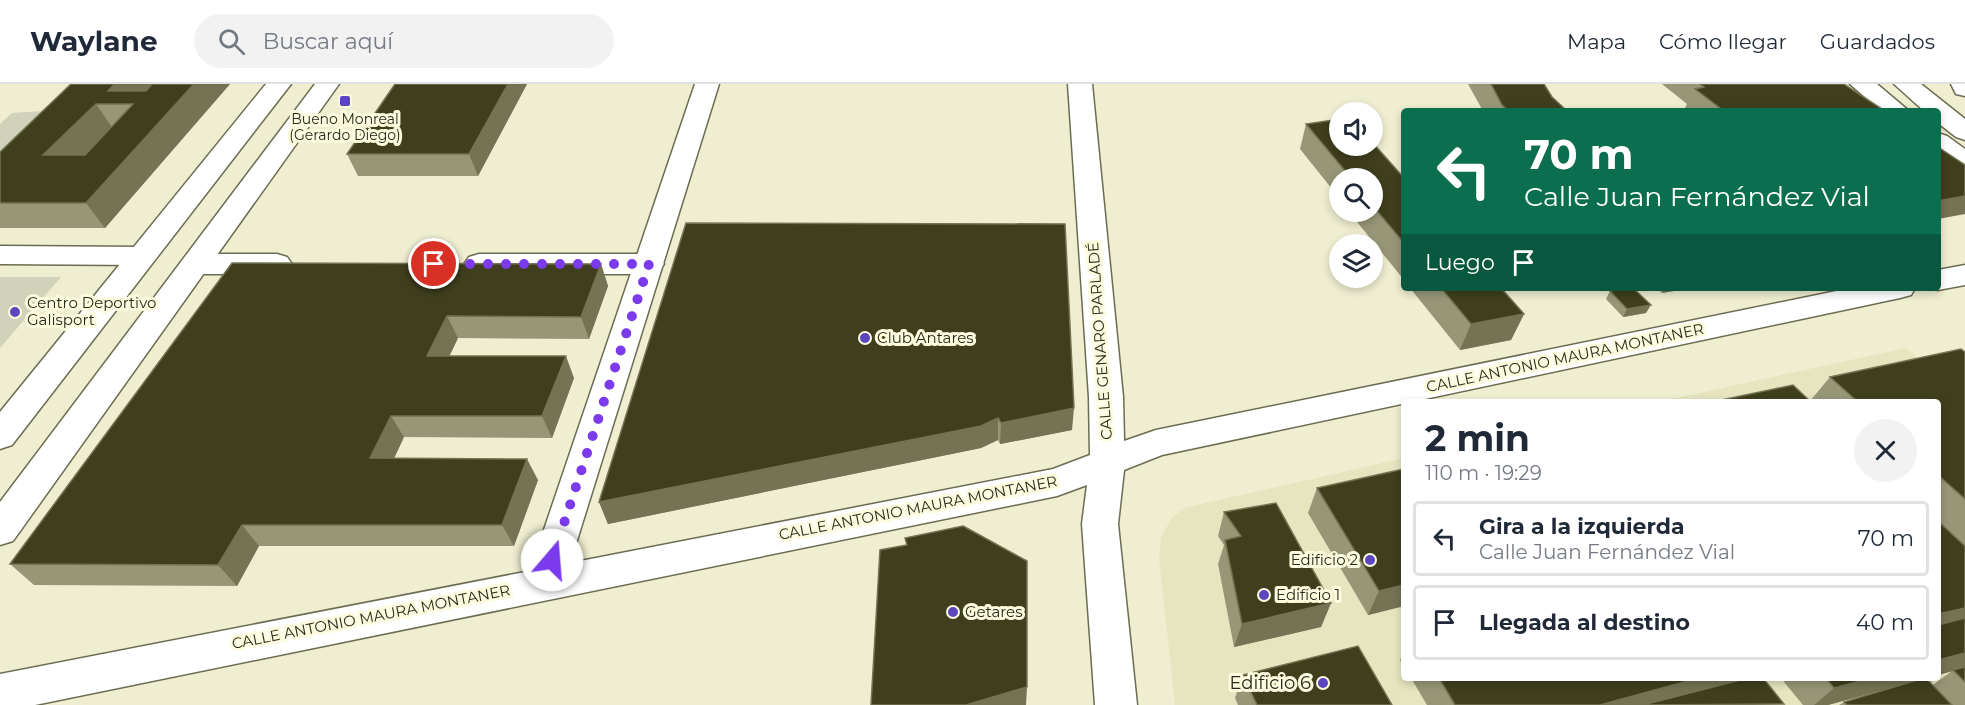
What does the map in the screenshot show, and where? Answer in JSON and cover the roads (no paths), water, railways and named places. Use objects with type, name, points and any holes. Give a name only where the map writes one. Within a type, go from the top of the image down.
[{"type":"street","points":[[0,436],[279,84]]},
{"type":"street","points":[[0,530],[327,84]]},
{"type":"street","points":[[545,582],[707,84]]},
{"type":"street","name":"CALLE GENARO PARLADÉ","points":[[1080,84],[1106,397],[1107,461],[1100,524],[1116,705]]},
{"type":"street","points":[[1862,84],[1893,108]]},
{"type":"street","points":[[1906,84],[1936,108]]},
{"type":"street","points":[[1937,84],[1965,106]]},
{"type":"street","points":[[1963,84],[1965,89]]},
{"type":"street","points":[[1941,112],[1965,132]]},
{"type":"street","points":[[1941,143],[1965,162]]},
{"type":"street","points":[[0,255],[141,256]]},
{"type":"street","points":[[195,264],[302,264]]},
{"type":"street","points":[[458,264],[649,264]]},
{"type":"street","points":[[1941,279],[1965,274]]},
{"type":"street","name":"CALLE ANTONIO MAURA MONTANER","points":[[0,693],[545,582],[1057,482],[1156,443],[1886,291]]},
{"type":"place","name":"Bueno Monreal (Gerardo Diego)","points":[[345,101]]},
{"type":"place","name":"Centro Deportivo Galisport","points":[[15,312]]},
{"type":"place","name":"Club Antares","points":[[865,338]]},
{"type":"place","name":"Edificio 2","points":[[1370,560]]},
{"type":"place","name":"Edificio 1","points":[[1264,595]]},
{"type":"place","name":"Getares","points":[[953,612]]},
{"type":"place","name":"Edificio 6","points":[[1323,683]]}]
